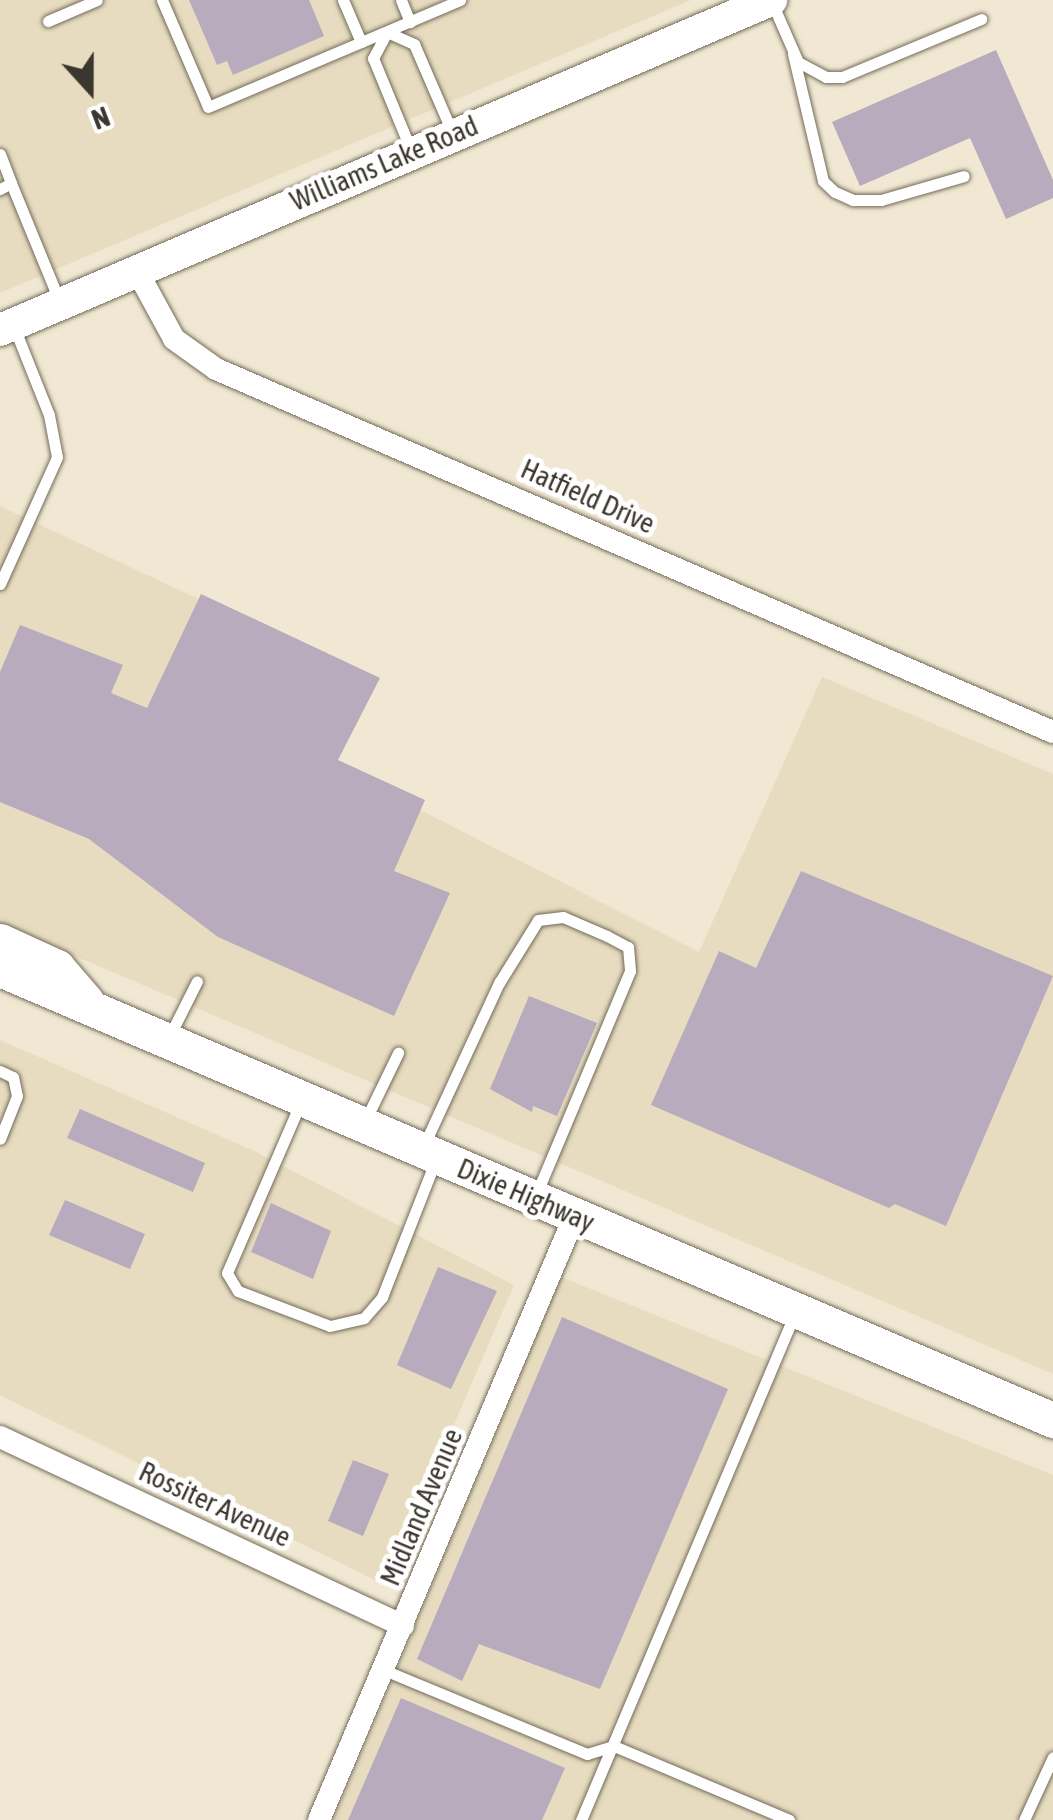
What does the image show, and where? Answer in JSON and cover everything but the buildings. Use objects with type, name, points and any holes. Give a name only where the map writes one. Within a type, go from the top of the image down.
[{"type":"main road","name":"Williams Lake Road","points":[[7,327],[411,150],[771,0]]},
{"type":"main road","points":[[0,942],[57,967],[93,1009]]},
{"type":"main road","name":"Dixie Highway","points":[[0,969],[1053,1420]]},
{"type":"street","name":"Hatfield Drive","points":[[137,271],[174,339],[216,369],[1053,732]]},
{"type":"street","name":"Midland Avenue","points":[[319,1820],[574,1215]]},
{"type":"street","name":"Rossiter Avenue","points":[[0,1437],[403,1626]]},
{"type":"lane","points":[[48,21],[98,0]]},
{"type":"lane","points":[[162,0],[208,106],[460,0]]},
{"type":"lane","points":[[343,0],[361,42]]},
{"type":"lane","points":[[400,0],[410,22]]},
{"type":"lane","points":[[771,0],[792,54],[823,180],[835,192],[853,200],[881,200],[964,176]]},
{"type":"lane","points":[[792,54],[798,62],[826,77],[842,76],[981,19]]},
{"type":"lane","points":[[387,32],[414,44],[453,133]]},
{"type":"lane","points":[[387,32],[373,58],[411,150]]},
{"type":"lane","points":[[0,154],[6,186],[61,304]]},
{"type":"lane","points":[[0,584],[57,457],[48,415],[7,327]]},
{"type":"lane","points":[[302,1100],[227,1273],[238,1292],[330,1326],[364,1318],[382,1297],[416,1211],[429,1155],[509,967],[538,920],[563,917],[628,948],[630,972],[535,1199]]},
{"type":"lane","points":[[167,1042],[197,981]]},
{"type":"lane","points":[[362,1127],[398,1052]]},
{"type":"lane","points":[[0,1071],[13,1077],[17,1096],[0,1139]]},
{"type":"lane","points":[[581,1820],[796,1310]]},
{"type":"lane","points":[[384,1670],[587,1754],[614,1746],[790,1820]]},
{"type":"lane","points":[[1024,1820],[1053,1756]]},
{"type":"shaded area","points":[[0,0],[691,0],[0,293]]},
{"type":"shaded area","points":[[0,506],[369,679],[328,763],[699,952],[822,677],[1053,774],[1053,1374],[0,924]]},
{"type":"shaded area","points":[[0,1040],[252,1150],[514,1285],[385,1585],[0,1395]]},
{"type":"shaded area","points":[[561,1277],[1053,1475],[1053,1820],[334,1820]]}]
